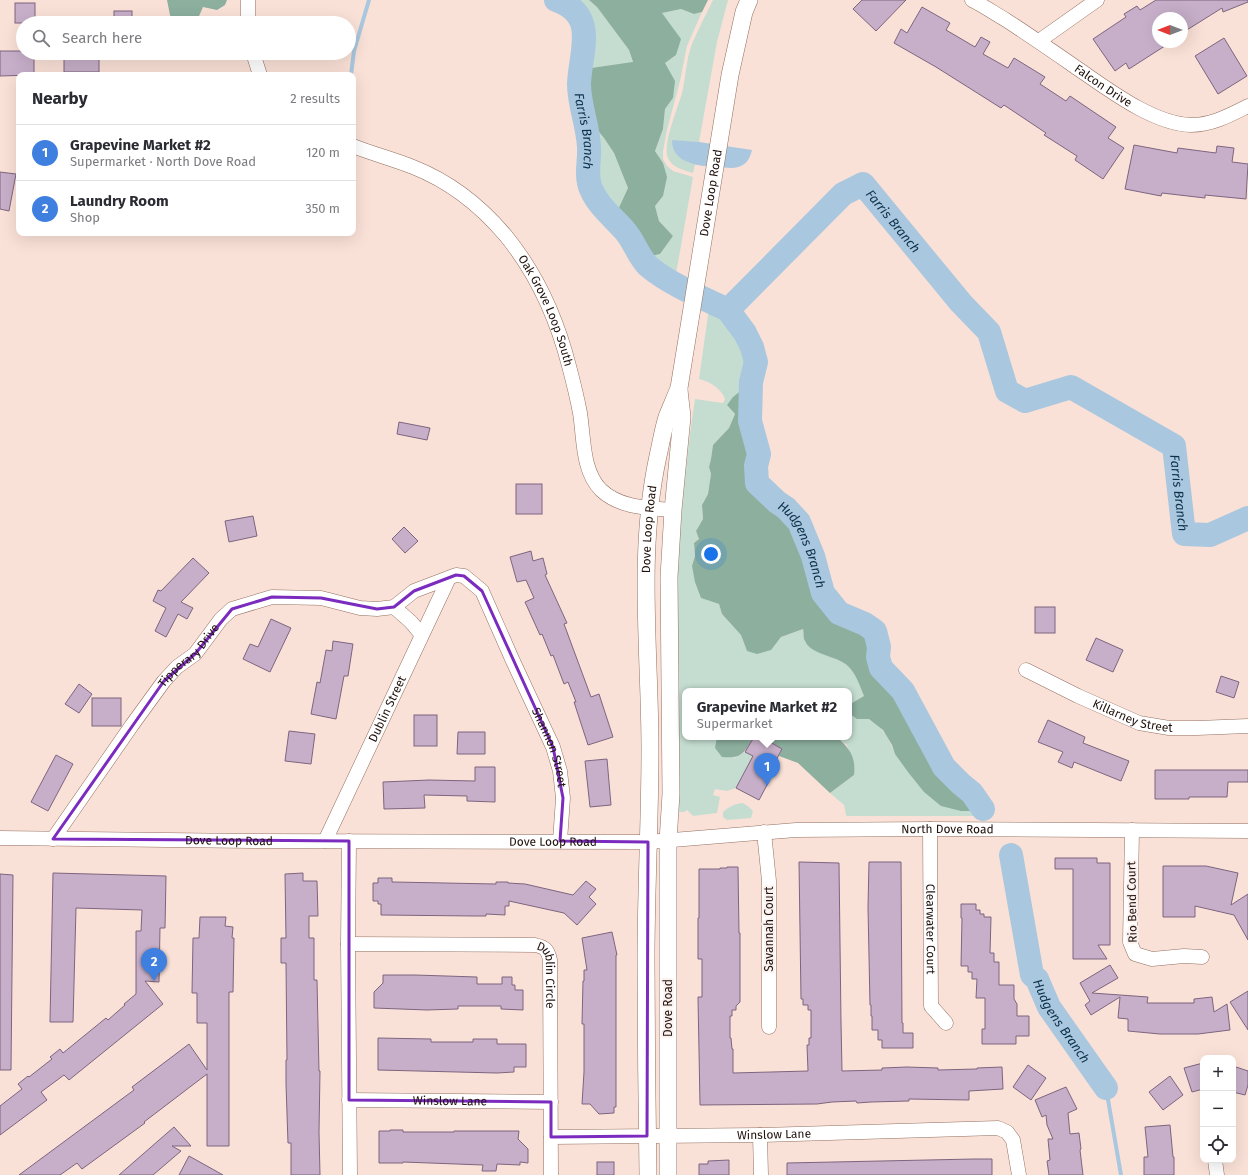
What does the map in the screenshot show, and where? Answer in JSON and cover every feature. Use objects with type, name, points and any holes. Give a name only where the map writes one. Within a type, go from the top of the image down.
[{"type":"main road","name":"Dove Loop Road","points":[[648,842],[650,806],[650,740],[647,577],[650,508],[655,470],[666,419],[679,388],[735,52],[744,12],[749,0]]},
{"type":"main road","name":"Dove Loop Road","points":[[668,840],[671,794],[669,590],[672,510],[682,417],[679,388]]},
{"type":"main road","name":"Dove Road","points":[[668,840],[668,1175]]},
{"type":"main road","name":"Dove Road","points":[[648,842],[646,961],[648,1175]]},
{"type":"street","points":[[248,0],[248,16]]},
{"type":"street","name":"Falcon Drive","points":[[972,0],[1039,41],[1117,96],[1142,110],[1160,117],[1190,125],[1205,124],[1226,117],[1248,106]]},
{"type":"street","points":[[1039,41],[1097,0]]},
{"type":"street","points":[[255,60],[259,72]]},
{"type":"street","name":"Oak Grove Loop South","points":[[356,147],[412,166],[455,188],[474,203],[507,237],[536,281],[554,316],[569,365],[580,414],[585,455],[594,482],[602,491],[612,498],[638,507],[672,510]]},
{"type":"street","name":"Shannon Street","points":[[449,578],[456,575],[464,576],[482,591],[553,747],[560,771],[563,798],[560,842]]},
{"type":"street","points":[[421,634],[411,622],[394,607],[414,591],[449,578]]},
{"type":"street","name":"Dublin Street","points":[[326,840],[421,634],[449,578]]},
{"type":"street","name":"Tipperary Drive","points":[[53,839],[132,725],[164,682],[177,667],[195,654],[221,620],[232,609],[272,597],[321,598],[360,608],[377,609],[394,607]]},
{"type":"street","name":"Killarney Street","points":[[1026,670],[1078,696],[1139,723],[1169,728],[1248,726]]},
{"type":"street","name":"North Dove Road","points":[[648,842],[796,830],[930,829],[1248,831]]},
{"type":"street","name":"Clearwater Court","points":[[930,829],[931,1006],[946,1023]]},
{"type":"street","name":"Rio Bend Court","points":[[1132,830],[1130,942],[1135,954],[1152,959],[1184,956],[1202,957]]},
{"type":"street","name":"Savannah Court","points":[[764,832],[769,881],[769,1027]]},
{"type":"street","name":"Dove Loop Road","points":[[0,838],[648,842]]},
{"type":"street","points":[[349,840],[348,944],[350,1175]]},
{"type":"street","name":"Dublin Circle","points":[[348,944],[535,945],[542,946],[548,951],[550,960],[551,1175]]},
{"type":"street","name":"Winslow Lane","points":[[349,1100],[551,1102]]},
{"type":"street","name":"Winslow Lane","points":[[551,1137],[760,1135],[998,1128],[1006,1132],[1013,1140],[1019,1175]]},
{"type":"street","points":[[760,1135],[761,1175]]},
{"type":"street","points":[[1215,1163],[1217,1175]]},
{"type":"highlighted area","points":[[456,575],[464,576],[472,582],[482,591],[553,747],[563,798],[560,841],[648,842],[647,1136],[551,1137],[551,1102],[349,1100],[349,841],[53,839],[164,681],[195,654],[232,609],[272,597],[321,598],[377,609],[394,607],[414,591]]},
{"type":"green space","points":[[167,0],[227,0],[225,5],[217,10],[203,7],[199,16],[170,15]]},
{"type":"green space","points":[[574,0],[589,0],[597,7],[629,50],[633,63],[591,68],[593,47],[590,24],[584,8]]},
{"type":"green space","points":[[589,0],[708,0],[702,12],[694,14],[681,9],[662,13],[681,39],[676,55],[665,63],[675,81],[673,98],[665,109],[663,129],[655,151],[663,163],[667,177],[663,196],[655,206],[659,221],[673,236],[660,254],[647,257],[641,251],[629,226],[616,214],[628,188],[614,153],[594,126],[586,96],[587,84],[591,68],[633,62],[629,50],[597,7]]},
{"type":"green space","points":[[713,0],[728,0],[717,42],[699,142],[672,141],[687,162],[695,164],[693,173],[672,164],[668,158],[667,144],[671,126],[682,93],[690,50]]},
{"type":"green space","points":[[681,9],[694,14],[702,12],[687,46],[663,151],[663,159],[667,166],[673,171],[693,177],[675,280],[668,272],[647,257],[660,254],[673,236],[659,221],[655,206],[663,196],[663,163],[655,151],[663,129],[665,109],[673,98],[665,63],[676,55],[662,13]]},
{"type":"green space","points":[[589,109],[594,126],[614,153],[628,188],[616,214],[603,200],[595,183],[594,171],[596,144]]},
{"type":"green space","points":[[710,301],[721,306],[736,319],[750,342],[756,363],[751,390],[742,390],[727,405],[735,414],[729,428],[713,445],[709,467],[711,474],[708,494],[702,505],[703,519],[696,531],[699,539],[694,543],[695,556],[692,566],[701,598],[719,604],[722,614],[741,635],[747,651],[770,650],[781,637],[803,629],[805,642],[848,665],[858,680],[864,696],[852,703],[852,688],[682,688],[682,740],[719,740],[734,758],[745,752],[753,756],[736,788],[727,791],[715,789],[713,795],[720,797],[717,813],[693,816],[687,810],[684,812],[679,812],[678,804],[678,547],[695,399],[723,403],[725,399],[715,386],[699,379]]},
{"type":"green space","points":[[742,390],[751,390],[750,421],[759,454],[756,466],[757,483],[777,502],[786,508],[799,522],[813,556],[823,593],[839,613],[865,624],[875,631],[879,647],[878,657],[881,668],[903,691],[944,767],[972,793],[984,811],[961,811],[941,806],[924,792],[895,754],[892,745],[883,730],[869,719],[857,719],[852,715],[852,703],[864,696],[858,680],[851,669],[844,663],[808,646],[804,640],[803,629],[781,637],[771,650],[757,654],[747,651],[741,635],[722,614],[719,604],[701,598],[695,582],[692,566],[695,556],[694,543],[699,539],[696,531],[703,519],[702,505],[708,494],[711,474],[709,467],[713,445],[729,428],[735,414],[727,405],[733,397]]},
{"type":"green space","points":[[852,703],[857,719],[869,719],[874,722],[888,739],[895,754],[961,811],[984,811],[987,816],[847,816],[844,805],[830,793],[854,775],[847,745],[841,740],[852,740]]},
{"type":"green space","points":[[716,740],[752,740],[742,754],[734,757],[722,757],[715,748]]},
{"type":"green space","points":[[766,740],[840,740],[849,750],[853,758],[854,775],[830,793],[798,763],[779,756],[782,749]]},
{"type":"green space","points":[[743,803],[753,811],[751,818],[727,820],[723,817],[723,812],[727,808]]},
{"type":"water","points":[[672,140],[699,142],[752,150],[748,161],[740,166],[732,168],[704,166],[685,161],[678,156],[674,149]]},
{"type":"building","points":[[862,0],[906,0],[876,31],[853,9]]},
{"type":"building","points":[[1156,0],[1248,0],[1248,2],[1223,12],[1222,8],[1188,29],[1188,12],[1152,12],[1152,48],[1162,48],[1129,69],[1126,63],[1115,71],[1093,39],[1126,17],[1124,14],[1137,6],[1140,10]]},
{"type":"building","points":[[15,3],[35,3],[35,16],[16,16],[15,23]]},
{"type":"building","points":[[922,7],[950,23],[946,30],[975,47],[981,37],[990,42],[983,54],[1008,68],[1014,58],[1045,77],[1040,84],[1066,101],[1070,96],[1116,127],[1108,138],[1124,148],[1103,179],[1075,160],[1077,156],[1044,135],[1046,133],[1004,105],[1001,108],[936,67],[894,43],[901,29],[907,33]]},
{"type":"building","points":[[114,11],[132,11],[132,16],[114,16]]},
{"type":"building","points":[[1224,38],[1247,76],[1218,94],[1195,56]]},
{"type":"building","points":[[0,51],[16,51],[16,60],[34,60],[34,72],[16,72],[16,76],[0,76]]},
{"type":"building","points":[[64,60],[99,60],[99,72],[64,72]]},
{"type":"building","points":[[1134,145],[1177,153],[1178,148],[1216,153],[1217,146],[1234,148],[1232,162],[1248,164],[1246,199],[1205,195],[1205,198],[1162,193],[1161,196],[1125,189]]},
{"type":"building","points":[[0,172],[16,174],[9,211],[0,209]]},
{"type":"building","points":[[399,422],[430,428],[427,440],[397,434]]},
{"type":"building","points":[[516,484],[542,484],[542,514],[516,514]]},
{"type":"building","points":[[253,516],[257,536],[229,542],[225,521]]},
{"type":"building","points":[[404,527],[418,541],[405,553],[392,539]]},
{"type":"building","points":[[531,551],[533,561],[543,558],[547,574],[545,575],[567,623],[564,624],[591,697],[599,694],[613,737],[588,745],[574,702],[576,702],[568,682],[564,684],[553,655],[551,656],[542,634],[540,635],[525,602],[534,598],[526,580],[517,582],[510,557]]},
{"type":"building","points":[[193,558],[209,573],[181,602],[193,608],[187,619],[178,614],[166,637],[155,631],[166,608],[153,601],[158,590],[161,591]]},
{"type":"building","points":[[1035,607],[1055,607],[1055,633],[1035,633]]},
{"type":"building","points":[[271,619],[291,628],[270,672],[243,659],[250,644],[258,647]]},
{"type":"building","points":[[1096,638],[1123,650],[1113,672],[1086,660]]},
{"type":"building","points":[[333,641],[353,644],[348,676],[344,676],[336,719],[311,714],[317,682],[320,683],[326,650],[332,651]]},
{"type":"building","points":[[1221,676],[1239,682],[1234,698],[1216,692]]},
{"type":"building","points":[[79,684],[92,694],[79,713],[65,704]]},
{"type":"building","points":[[92,698],[121,698],[121,726],[92,726]]},
{"type":"building","points":[[414,715],[437,715],[437,746],[414,746]]},
{"type":"building","points":[[1048,720],[1085,737],[1083,743],[1129,761],[1121,781],[1074,762],[1072,768],[1058,762],[1063,752],[1038,742]]},
{"type":"building","points":[[289,731],[315,734],[311,764],[285,761]]},
{"type":"building","points":[[458,732],[485,732],[485,754],[457,754]]},
{"type":"building","points":[[752,740],[766,740],[782,749],[772,768],[775,770],[759,800],[736,788],[753,756],[745,752]]},
{"type":"building","points":[[56,755],[73,764],[48,811],[31,802]]},
{"type":"building","points":[[607,759],[611,805],[590,807],[585,761]]},
{"type":"building","points":[[475,767],[495,767],[495,802],[467,801],[467,796],[424,795],[425,808],[384,809],[383,782],[429,780],[475,781]]},
{"type":"building","points":[[1155,770],[1248,770],[1248,782],[1228,782],[1227,797],[1155,799]]},
{"type":"building","points":[[1055,858],[1097,858],[1097,863],[1110,863],[1110,945],[1098,945],[1107,959],[1073,959],[1073,869],[1055,869]]},
{"type":"building","points":[[799,862],[839,863],[842,1071],[882,1070],[882,1068],[907,1067],[938,1068],[938,1070],[1002,1067],[1003,1089],[969,1091],[969,1100],[909,1099],[909,1101],[857,1103],[856,1101],[817,1104],[700,1105],[698,997],[702,997],[702,959],[698,959],[699,869],[738,867],[740,1002],[736,1006],[736,1010],[732,1010],[732,1016],[730,1016],[730,1038],[733,1049],[733,1073],[808,1071],[807,1045],[809,1045],[809,1038],[811,1038],[811,1010],[808,1010],[808,1005],[803,1005],[803,999],[801,999]]},
{"type":"building","points":[[869,862],[901,862],[902,1023],[903,1033],[913,1033],[913,1048],[882,1048],[882,1040],[878,1040],[878,1030],[872,1030],[868,907]]},
{"type":"building","points":[[1163,866],[1206,866],[1238,873],[1231,905],[1248,894],[1248,940],[1234,915],[1195,906],[1195,917],[1163,917]]},
{"type":"building","points":[[53,873],[166,876],[165,928],[160,928],[159,982],[145,981],[163,1004],[69,1080],[64,1075],[41,1092],[47,1100],[0,1135],[0,1106],[22,1089],[18,1084],[52,1059],[50,1057],[60,1049],[63,1053],[106,1018],[108,1020],[136,994],[136,931],[141,931],[142,910],[76,908],[73,1022],[50,1022]]},
{"type":"building","points":[[303,873],[303,881],[317,881],[318,916],[309,916],[309,938],[314,938],[314,980],[317,980],[320,1071],[320,1175],[291,1175],[291,1143],[288,1143],[286,1084],[286,963],[281,963],[281,938],[286,938],[285,874]]},
{"type":"building","points":[[0,874],[13,875],[11,1070],[0,1070]]},
{"type":"building","points":[[378,878],[392,878],[392,882],[496,884],[496,882],[508,882],[525,884],[573,895],[586,881],[596,889],[589,897],[596,904],[577,925],[564,913],[509,901],[509,906],[505,906],[505,915],[381,915],[381,904],[378,904],[378,901],[373,901],[373,883],[378,883]]},
{"type":"building","points":[[961,904],[976,904],[976,910],[980,910],[980,914],[984,914],[984,917],[991,917],[990,953],[994,953],[994,962],[999,962],[999,985],[1014,985],[1014,999],[1017,1004],[1017,1016],[1029,1016],[1029,1036],[1016,1036],[1016,1044],[982,1044],[982,1029],[985,1029],[985,998],[976,998],[977,979],[972,979],[972,972],[968,972],[968,966],[961,966]]},
{"type":"building","points":[[200,917],[226,917],[225,926],[233,927],[233,992],[229,992],[229,1146],[207,1146],[207,1074],[144,1122],[145,1123],[82,1169],[77,1163],[60,1175],[19,1175],[134,1090],[132,1087],[189,1044],[207,1070],[207,1023],[197,1023],[197,993],[192,993],[193,938],[199,938]]},
{"type":"building","points":[[612,932],[617,955],[616,1107],[614,1107],[614,1113],[599,1114],[590,1104],[582,1104],[584,1072],[584,1024],[582,1024],[583,981],[584,970],[587,970],[582,938]]},
{"type":"building","points":[[1110,965],[1118,978],[1092,993],[1148,997],[1147,1003],[1194,1003],[1194,999],[1212,997],[1214,1012],[1227,1004],[1230,1030],[1198,1034],[1160,1034],[1128,1031],[1128,1019],[1118,1018],[1120,997],[1091,1015],[1085,1005],[1090,1001],[1080,983]]},
{"type":"building","points":[[383,975],[477,977],[477,984],[502,984],[502,977],[512,977],[512,985],[515,985],[515,990],[523,990],[523,1010],[501,1009],[501,1006],[458,1006],[458,1009],[427,1010],[374,1008],[374,992],[383,983]]},
{"type":"building","points":[[1248,991],[1248,1030],[1230,1002]]},
{"type":"building","points":[[378,1038],[431,1039],[431,1042],[473,1042],[473,1039],[497,1039],[497,1044],[526,1044],[526,1067],[514,1067],[514,1072],[497,1073],[378,1070]]},
{"type":"building","points":[[1200,1064],[1200,1090],[1192,1092],[1184,1068]]},
{"type":"building","points":[[1028,1065],[1046,1078],[1031,1100],[1013,1087]]},
{"type":"building","points":[[1236,1067],[1248,1071],[1248,1085],[1245,1095],[1236,1093]]},
{"type":"building","points":[[1170,1076],[1183,1095],[1163,1110],[1149,1092]]},
{"type":"building","points":[[1066,1087],[1077,1109],[1068,1113],[1070,1134],[1079,1133],[1083,1175],[1049,1175],[1047,1161],[1050,1160],[1048,1139],[1053,1139],[1047,1125],[1046,1115],[1042,1117],[1035,1100]]},
{"type":"building","points":[[1170,1125],[1174,1157],[1174,1175],[1144,1175],[1144,1157],[1148,1157],[1145,1127]]},
{"type":"building","points":[[174,1127],[191,1146],[172,1146],[181,1151],[153,1175],[119,1175]]},
{"type":"building","points":[[403,1130],[403,1132],[519,1131],[518,1139],[528,1149],[528,1163],[520,1162],[520,1165],[497,1164],[496,1171],[482,1171],[483,1165],[403,1162],[379,1163],[379,1131]]},
{"type":"building","points":[[189,1156],[223,1175],[179,1175]]},
{"type":"building","points":[[992,1159],[992,1175],[787,1175],[787,1163]]},
{"type":"building","points":[[729,1160],[729,1175],[699,1175],[699,1164],[708,1164],[708,1161]]},
{"type":"building","points":[[597,1162],[614,1162],[614,1175],[597,1175]]},
{"type":"waterway","points":[[356,44],[369,0]]},
{"type":"waterway","name":"Farris Branch","points":[[556,0],[569,7],[578,15],[584,36],[579,92],[588,139],[589,184],[598,201],[628,235],[645,262],[656,273],[686,290],[728,310],[843,194],[863,184],[961,303],[989,332],[1007,391],[1025,401],[1071,387],[1174,446],[1184,534],[1210,535],[1248,518]]},
{"type":"waterway","points":[[351,72],[353,60]]},
{"type":"waterway","name":"Hudgens Branch","points":[[728,310],[745,333],[752,347],[756,362],[751,382],[750,421],[759,454],[756,466],[757,483],[777,502],[786,508],[799,522],[813,556],[823,593],[839,613],[865,624],[875,631],[879,647],[878,657],[881,668],[903,691],[944,767],[972,793],[983,809]]},
{"type":"waterway","name":"Hudgens Branch","points":[[1011,855],[1032,975],[1037,979],[1049,1007],[1106,1088]]},
{"type":"waterway","points":[[1106,1088],[1121,1175]]},
{"type":"place","name":"Grapevine Market #2","points":[[767,786]]},
{"type":"place","name":"Laundry Room","points":[[154,981]]}]
